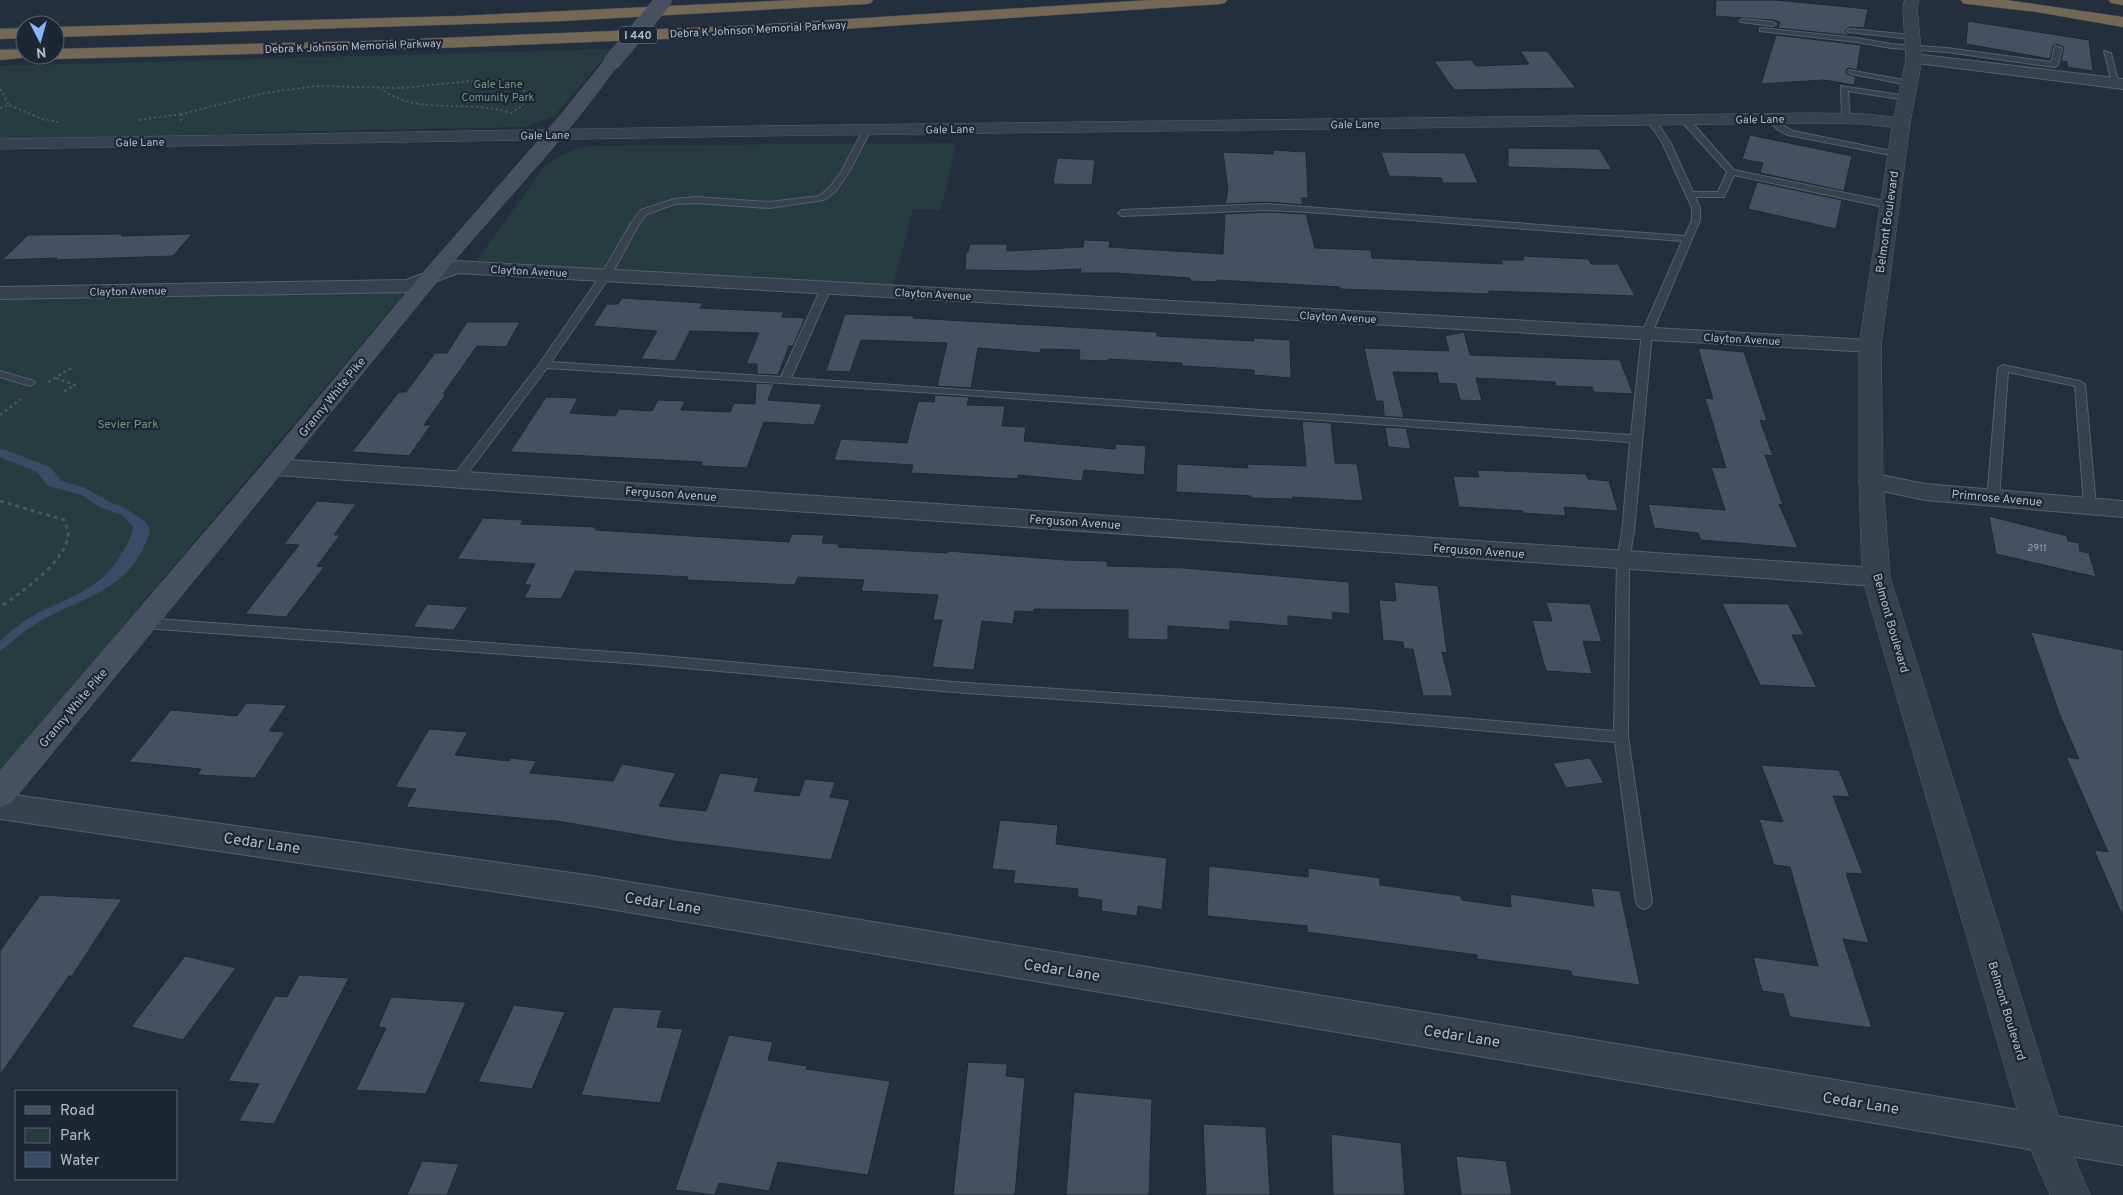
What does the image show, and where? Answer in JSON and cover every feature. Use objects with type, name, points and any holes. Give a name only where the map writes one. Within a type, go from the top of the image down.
[{"type":"highway","name":"Debra K Johnson Memorial Parkway","points":[[65,32],[436,22],[726,9],[866,0]]},
{"type":"highway","name":"Debra K Johnson Memorial Parkway","points":[[65,54],[365,46],[728,32],[1220,0]]},
{"type":"highway","points":[[1968,0],[2037,8],[2123,22]]},
{"type":"highway","points":[[2116,0],[2123,1]]},
{"type":"highway","points":[[0,34],[15,33]]},
{"type":"highway","points":[[0,55],[15,54]]},
{"type":"main road","name":"Granny White Pike","points":[[0,794],[275,467],[429,278],[553,135],[664,0]]},
{"type":"street","name":"Belmont Boulevard","points":[[1911,4],[1913,48],[1900,123],[1870,346],[1872,481],[1876,577],[2044,1134],[2070,1195]]},
{"type":"street","points":[[1913,48],[2120,84]]},
{"type":"street","name":"Gale Lane","points":[[0,144],[1651,120],[1846,118],[1900,123]]},
{"type":"street","name":"Clayton Avenue","points":[[0,293],[409,286],[456,267],[1870,346]]},
{"type":"street","name":"Ferguson Avenue","points":[[275,467],[1876,577]]},
{"type":"street","name":"Primrose Avenue","points":[[1872,481],[1925,492],[2123,509]]},
{"type":"street","name":"Cedar Lane","points":[[0,806],[586,890],[2123,1146]]},
{"type":"lane","points":[[1743,21],[1913,48]]},
{"type":"lane","points":[[1762,30],[1913,48],[1947,50],[2054,65],[2058,48]]},
{"type":"lane","points":[[2107,53],[2120,84]]},
{"type":"lane","points":[[1852,72],[1907,91]]},
{"type":"lane","points":[[1846,118],[1844,88],[1907,91]]},
{"type":"lane","points":[[1772,119],[1780,128],[1791,133],[1896,154]]},
{"type":"lane","points":[[1644,902],[1621,737],[1623,560],[1628,532],[1648,334],[1696,220],[1696,208],[1690,194],[1666,142],[1651,120]]},
{"type":"lane","points":[[1686,120],[1731,172],[1889,205]]},
{"type":"lane","points":[[457,479],[544,365],[606,275],[635,223],[644,212],[674,202],[696,200],[770,205],[821,198],[832,190],[845,172],[867,130]]},
{"type":"lane","points":[[1690,194],[1720,195],[1731,172]]},
{"type":"lane","points":[[1122,213],[1267,207],[1307,208],[1687,239]]},
{"type":"lane","points":[[784,381],[826,288]]},
{"type":"lane","points":[[544,365],[960,391],[1636,439]]},
{"type":"lane","points":[[1993,499],[2003,368],[2080,384],[2090,506]]},
{"type":"lane","points":[[0,374],[30,383]]},
{"type":"lane","points":[[144,623],[640,659],[953,687],[1323,712],[1621,737]]},
{"type":"path","points":[[134,121],[182,114],[289,88],[323,86],[381,89],[505,80],[518,84],[526,94],[522,106],[511,113],[484,106],[433,105],[403,102],[390,97],[381,89]]},
{"type":"path","points":[[0,89],[9,106]]},
{"type":"path","points":[[0,108],[9,106],[42,119],[62,122]]},
{"type":"path","points":[[181,124],[182,114]]},
{"type":"path","points":[[56,378],[75,385],[62,392]]},
{"type":"path","points":[[0,501],[64,520],[68,525],[69,538],[63,552],[48,568],[0,607]]},
{"type":"green space","name":"Gale Lane Comunity Park","points":[[612,49],[553,117],[526,127],[0,139],[0,66]]},
{"type":"green space","points":[[956,143],[941,210],[913,209],[893,285],[476,261],[545,166],[562,155],[579,149],[592,146]]},
{"type":"green space","name":"Sevier Park","points":[[406,291],[0,772],[0,299]]},
{"type":"water","points":[[0,448],[45,465],[52,469],[61,481],[83,487],[125,508],[147,523],[150,531],[133,565],[121,578],[93,596],[38,622],[0,651],[0,640],[21,624],[34,615],[84,590],[106,575],[127,545],[133,526],[122,515],[100,507],[82,495],[48,486],[37,472],[0,457]]},
{"type":"building","points":[[1716,0],[1776,0],[1868,9],[1864,28],[1850,27],[1845,31],[1848,34],[1863,37],[1778,28],[1780,22],[1773,20],[1715,16]]},
{"type":"building","points":[[1968,21],[2089,40],[2093,71],[2067,67],[2067,62],[2061,61],[2064,47],[2056,44],[2053,46],[2050,59],[1966,44]]},
{"type":"building","points":[[1776,35],[1861,45],[1857,70],[1848,68],[1846,71],[1847,74],[1856,77],[1854,85],[1824,80],[1761,84]]},
{"type":"building","points":[[1520,51],[1547,51],[1576,88],[1454,90],[1434,61],[1472,60],[1476,66],[1529,64]]},
{"type":"building","points":[[1750,135],[1852,156],[1844,191],[1760,173],[1763,163],[1742,159]]},
{"type":"building","points":[[1508,148],[1599,149],[1612,170],[1508,167]]},
{"type":"building","points":[[1273,150],[1306,152],[1308,198],[1301,198],[1303,205],[1267,202],[1225,204],[1228,190],[1223,152],[1273,154]]},
{"type":"building","points":[[1381,152],[1465,153],[1478,183],[1443,183],[1441,178],[1389,176]]},
{"type":"building","points":[[1057,158],[1095,160],[1092,185],[1053,184]]},
{"type":"building","points":[[1757,182],[1842,200],[1836,229],[1748,209]]},
{"type":"building","points":[[1267,212],[1306,214],[1315,248],[1371,250],[1372,258],[1503,264],[1501,260],[1524,260],[1523,256],[1588,259],[1591,264],[1618,264],[1635,296],[1489,291],[1489,294],[1340,289],[1340,287],[1217,280],[1217,282],[1190,281],[1190,278],[1116,273],[1080,273],[1081,269],[1032,271],[965,270],[966,252],[968,252],[970,244],[1007,244],[1007,251],[1083,247],[1084,240],[1110,241],[1109,247],[1223,254],[1225,214]]},
{"type":"building","points":[[124,234],[121,236],[192,234],[173,256],[2,260],[28,235]]},
{"type":"building","points":[[622,298],[703,303],[700,308],[784,312],[782,317],[805,318],[793,346],[789,346],[778,375],[757,374],[757,364],[746,364],[759,333],[690,331],[675,361],[641,359],[657,331],[593,326],[607,304],[618,304]]},
{"type":"building","points":[[845,314],[914,316],[913,318],[1157,332],[1157,336],[1254,341],[1254,338],[1290,340],[1291,378],[1254,375],[1254,370],[1182,366],[1182,363],[1109,359],[1109,361],[1079,360],[1080,350],[1041,349],[1040,353],[978,348],[971,388],[937,386],[947,343],[861,340],[850,372],[826,371]]},
{"type":"building","points":[[467,322],[520,322],[506,347],[477,346],[443,394],[446,394],[424,425],[431,425],[409,456],[352,452],[399,392],[406,392],[435,353],[447,353]]},
{"type":"building","points":[[1464,332],[1470,355],[1620,360],[1633,394],[1594,392],[1592,387],[1556,386],[1555,382],[1476,378],[1482,401],[1460,400],[1456,384],[1439,383],[1437,373],[1393,372],[1404,418],[1384,416],[1383,401],[1376,401],[1364,348],[1449,351],[1445,336]]},
{"type":"building","points":[[1698,348],[1744,352],[1767,421],[1760,420],[1773,456],[1765,455],[1783,505],[1779,504],[1798,548],[1701,540],[1698,533],[1654,528],[1648,504],[1725,510],[1711,467],[1726,468],[1705,398],[1713,399]]},
{"type":"building","points":[[756,383],[774,384],[768,400],[822,404],[814,425],[764,422],[747,468],[701,466],[702,462],[510,452],[546,397],[578,398],[570,413],[615,416],[619,409],[652,411],[658,400],[685,401],[681,410],[730,412],[734,403],[755,404]]},
{"type":"building","points":[[935,395],[969,397],[967,405],[1005,406],[1002,426],[1026,427],[1024,441],[1115,449],[1116,444],[1146,446],[1144,475],[1084,470],[1082,481],[1018,475],[1018,479],[911,473],[913,465],[834,460],[841,439],[907,443],[918,401],[934,402]]},
{"type":"building","points":[[1302,421],[1331,423],[1335,463],[1357,464],[1363,501],[1292,497],[1293,499],[1251,498],[1251,496],[1176,492],[1177,464],[1248,468],[1247,464],[1306,466]]},
{"type":"building","points":[[1385,427],[1406,428],[1411,449],[1388,447]]},
{"type":"building","points":[[1477,470],[1586,474],[1588,479],[1609,481],[1618,511],[1564,507],[1566,516],[1459,507],[1453,476],[1479,477]]},
{"type":"building","points":[[317,501],[356,504],[334,535],[340,535],[317,566],[324,567],[286,617],[245,614],[299,545],[284,544]]},
{"type":"building","points":[[1989,516],[2067,536],[2068,541],[2079,543],[2080,551],[2089,553],[2096,577],[1996,554]]},
{"type":"building","points":[[483,518],[523,520],[521,524],[596,527],[595,530],[789,542],[792,534],[824,535],[822,543],[839,544],[838,547],[947,553],[948,551],[1065,560],[1107,561],[1107,566],[1185,568],[1349,582],[1350,614],[1332,612],[1333,620],[1288,616],[1288,626],[1230,621],[1230,630],[1168,626],[1168,640],[1128,639],[1128,610],[1034,609],[1033,612],[1015,611],[1013,624],[982,621],[974,670],[932,667],[942,620],[933,620],[938,595],[861,591],[864,580],[798,577],[795,585],[687,580],[688,577],[575,571],[561,599],[524,598],[531,585],[524,585],[535,564],[457,559]]},
{"type":"building","points":[[1394,582],[1438,586],[1447,653],[1442,652],[1453,696],[1423,696],[1413,649],[1404,649],[1403,642],[1383,640],[1379,600],[1396,601]]},
{"type":"building","points":[[1546,602],[1590,604],[1602,642],[1583,641],[1592,674],[1546,671],[1532,620],[1552,621]]},
{"type":"building","points":[[1722,603],[1788,604],[1804,635],[1792,635],[1817,688],[1760,685]]},
{"type":"building","points":[[427,604],[468,607],[454,630],[413,627]]},
{"type":"building","points":[[2031,632],[2123,650],[2123,917],[2094,850],[2108,852],[2066,757],[2079,759],[2059,713]]},
{"type":"building","points":[[246,703],[287,705],[269,731],[285,732],[255,778],[197,775],[201,769],[129,762],[171,710],[237,716]]},
{"type":"building","points":[[429,729],[468,732],[455,755],[509,761],[510,758],[536,761],[530,773],[613,781],[622,764],[676,773],[659,806],[706,811],[720,773],[759,778],[754,791],[799,796],[805,779],[835,782],[830,797],[850,800],[831,860],[674,841],[551,820],[406,807],[416,789],[395,787]]},
{"type":"building","points":[[1590,758],[1604,783],[1566,788],[1553,763]]},
{"type":"building","points":[[1761,765],[1839,770],[1850,797],[1833,796],[1863,874],[1846,873],[1869,943],[1843,939],[1872,1028],[1790,1017],[1783,994],[1762,991],[1753,957],[1818,966],[1790,867],[1774,865],[1759,819],[1783,822]]},
{"type":"building","points":[[1000,820],[1058,825],[1056,844],[1167,858],[1162,910],[1138,906],[1137,916],[1101,911],[1102,900],[1077,897],[1078,889],[1013,883],[1015,871],[992,869]]},
{"type":"building","points":[[1209,866],[1308,877],[1308,868],[1380,878],[1380,885],[1461,896],[1462,900],[1511,907],[1510,894],[1594,906],[1591,888],[1620,891],[1640,985],[1572,976],[1571,971],[1477,959],[1477,955],[1307,932],[1307,926],[1207,916]]},
{"type":"building","points":[[40,895],[122,899],[72,976],[69,976],[0,1075],[0,951]]},
{"type":"building","points":[[185,956],[236,968],[183,1040],[131,1027]]},
{"type":"building","points":[[299,975],[349,978],[274,1124],[239,1121],[259,1084],[228,1081],[275,996],[287,997]]},
{"type":"building","points":[[391,997],[466,1002],[426,1094],[356,1090],[386,1028],[378,1027]]},
{"type":"building","points":[[514,1005],[565,1012],[532,1089],[478,1082]]},
{"type":"building","points":[[613,1007],[662,1010],[657,1027],[683,1029],[660,1103],[581,1095]]},
{"type":"building","points":[[729,1035],[773,1042],[768,1060],[807,1066],[806,1069],[890,1081],[868,1175],[778,1162],[769,1191],[719,1183],[715,1195],[675,1190]]},
{"type":"building","points":[[968,1062],[1007,1064],[1006,1076],[1025,1078],[1015,1195],[953,1195]]},
{"type":"building","points":[[1074,1092],[1152,1099],[1149,1195],[1066,1195]]},
{"type":"building","points":[[1203,1124],[1266,1127],[1270,1195],[1206,1195]]},
{"type":"building","points":[[1331,1134],[1401,1143],[1405,1195],[1333,1195]]},
{"type":"building","points":[[1456,1156],[1506,1161],[1512,1195],[1461,1195]]},
{"type":"building","points":[[422,1161],[459,1164],[447,1195],[407,1195]]}]
